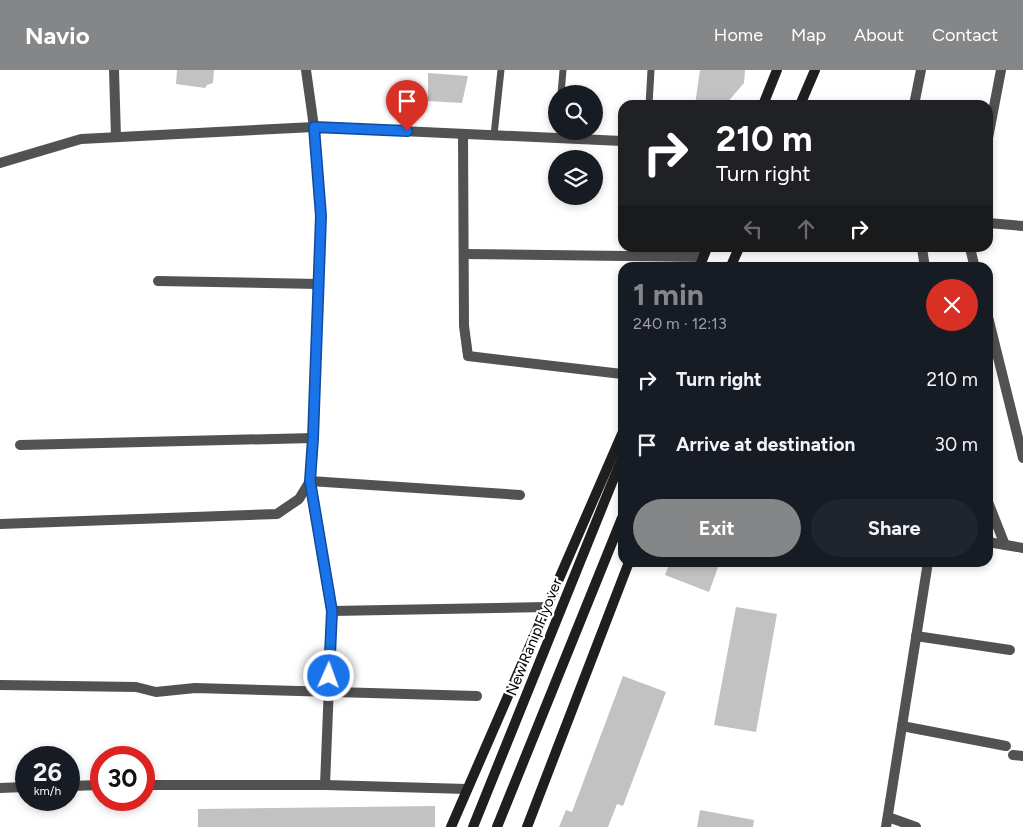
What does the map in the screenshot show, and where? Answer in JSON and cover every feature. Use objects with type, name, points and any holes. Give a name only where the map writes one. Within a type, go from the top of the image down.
[{"type":"main road","points":[[765,100],[777,70]]},
{"type":"main road","points":[[802,100],[815,70]]},
{"type":"main road","points":[[451,827],[618,443]]},
{"type":"main road","name":"New Ranip Flyover","points":[[473,827],[618,468]]},
{"type":"main road","points":[[497,827],[618,528]]},
{"type":"main road","points":[[527,827],[627,567]]},
{"type":"street","points":[[114,70],[116,137]]},
{"type":"street","points":[[306,70],[314,127],[321,216],[310,481],[332,611],[324,785]]},
{"type":"street","points":[[915,100],[921,70]]},
{"type":"street","points":[[993,112],[1001,70]]},
{"type":"street","points":[[0,162],[81,140],[314,127],[618,141]]},
{"type":"street","points":[[463,134],[464,326],[468,356],[618,374]]},
{"type":"street","points":[[993,223],[1023,226]]},
{"type":"street","points":[[464,254],[705,252]]},
{"type":"street","points":[[158,281],[319,284]]},
{"type":"street","points":[[993,337],[1023,458]]},
{"type":"street","points":[[20,445],[313,438]]},
{"type":"street","points":[[310,481],[520,495]]},
{"type":"street","points":[[0,524],[277,514],[299,499],[310,481]]},
{"type":"street","points":[[993,515],[1005,545]]},
{"type":"street","points":[[993,543],[1023,548]]},
{"type":"street","points":[[916,827],[887,822],[927,567]]},
{"type":"street","points":[[332,611],[547,607]]},
{"type":"street","points":[[916,636],[1010,650]]},
{"type":"street","points":[[0,685],[136,687],[156,692],[196,688],[476,696]]},
{"type":"street","points":[[902,726],[1006,746]]},
{"type":"street","points":[[155,785],[324,785],[467,789]]},
{"type":"street","points":[[0,788],[15,787]]},
{"type":"lane","points":[[494,135],[501,70]]},
{"type":"lane","points":[[562,85],[563,70]]},
{"type":"lane","points":[[649,100],[651,70]]},
{"type":"building","points":[[177,70],[214,70],[213,83],[205,88],[176,84]]},
{"type":"building","points":[[700,70],[745,70],[744,83],[729,100],[696,100]]},
{"type":"building","points":[[428,73],[468,76],[462,103],[428,101]]},
{"type":"building","points":[[668,567],[718,567],[709,592],[665,575]]},
{"type":"building","points":[[736,607],[777,614],[756,732],[714,725]]},
{"type":"building","points":[[623,676],[666,692],[623,806],[617,804],[608,827],[559,827],[566,810],[572,812]]},
{"type":"building","points":[[435,806],[435,827],[198,827],[198,809]]},
{"type":"building","points":[[700,810],[754,820],[753,827],[697,827]]},
{"type":"route","points":[[329,676],[332,611],[310,481],[321,216],[314,127],[407,131]]}]
